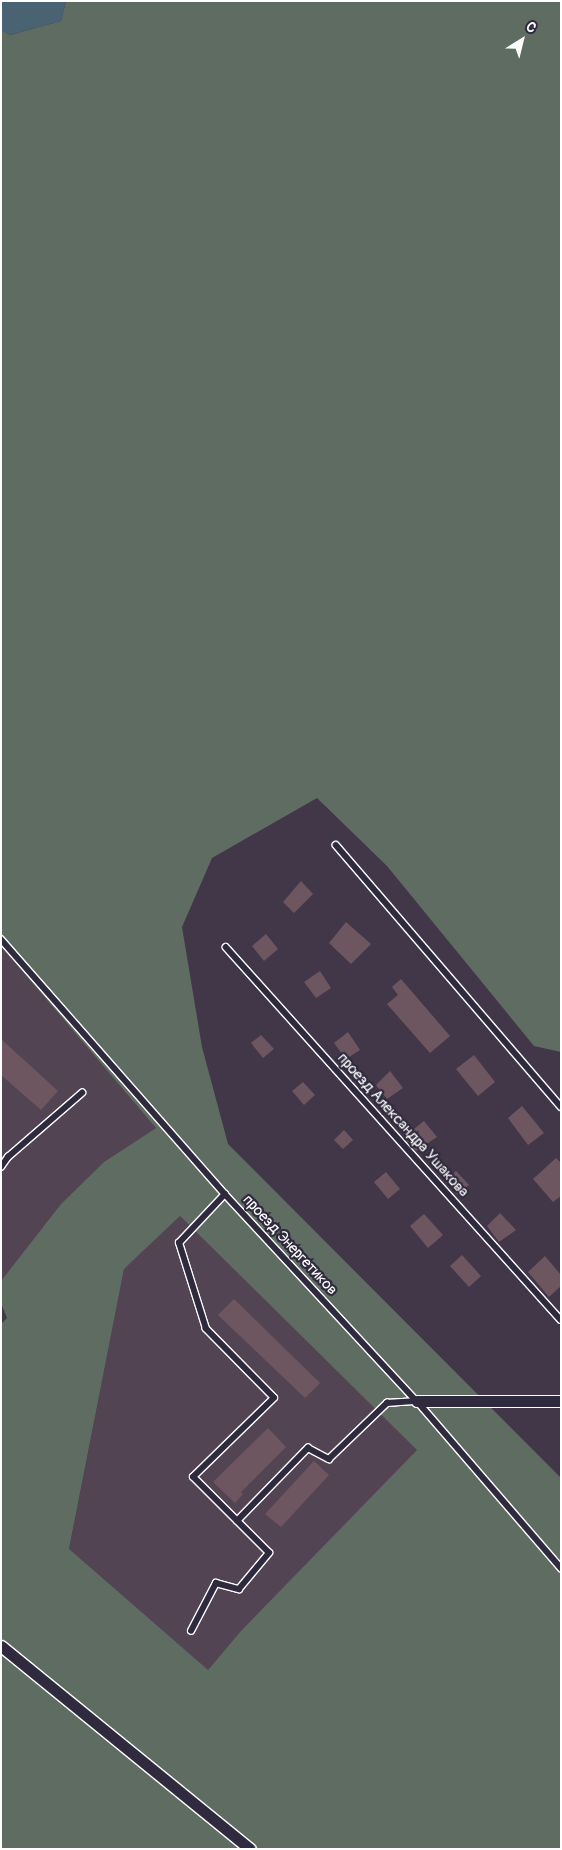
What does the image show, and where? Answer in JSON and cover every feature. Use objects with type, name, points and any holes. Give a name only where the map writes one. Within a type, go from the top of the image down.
[{"type":"street","points":[[417,1401],[561,1401]]},
{"type":"street","points":[[1,1646],[250,1849]]},
{"type":"lane","points":[[336,845],[561,1107]]},
{"type":"lane","name":"проезд Энергетиков","points":[[1,939],[225,1194],[417,1401],[561,1568]]},
{"type":"lane","name":"проезд Александра Ушакова","points":[[226,947],[561,1320]]},
{"type":"lane","points":[[1,1167],[8,1157],[82,1093]]},
{"type":"lane","points":[[191,1631],[216,1583],[239,1589],[269,1553],[193,1477],[274,1398],[206,1329],[178,1243],[225,1194]]},
{"type":"lane","points":[[237,1521],[308,1448],[329,1459],[387,1403],[417,1401]]},
{"type":"shaded area","points":[[1,946],[156,1128],[104,1162],[61,1204],[1,1281]]},
{"type":"shaded area","points":[[180,1216],[418,1450],[240,1632],[207,1671],[69,1550],[124,1269]]},
{"type":"green space","points":[[66,1],[561,1],[561,1052],[534,1046],[387,866],[317,798],[212,858],[182,927],[202,1047],[228,1144],[561,1478],[561,1849],[1,1849],[1,1324],[7,1318],[1,1303],[1,1281],[61,1204],[104,1162],[156,1128],[1,946],[1,30],[10,35],[61,21]],"holes":[[[180,1216],[417,1450],[240,1632],[208,1670],[69,1549],[124,1269]]]},
{"type":"water","points":[[1,1],[66,1],[61,21],[10,35],[1,30]]},
{"type":"building","points":[[301,881],[313,894],[294,913],[283,902]]},
{"type":"building","points":[[346,922],[371,944],[351,964],[329,943]]},
{"type":"building","points":[[266,934],[278,949],[264,961],[252,946]]},
{"type":"building","points":[[320,971],[331,988],[316,998],[304,982]]},
{"type":"building","points":[[401,979],[450,1036],[430,1053],[387,1004],[398,995],[392,987]]},
{"type":"building","points":[[348,1032],[360,1050],[346,1059],[334,1043]]},
{"type":"building","points":[[261,1035],[274,1049],[263,1058],[251,1043]]},
{"type":"building","points":[[1,1039],[58,1091],[41,1110],[1,1075]]},
{"type":"building","points":[[474,1055],[495,1082],[478,1096],[456,1069]]},
{"type":"building","points":[[390,1071],[403,1088],[387,1099],[376,1085]]},
{"type":"building","points":[[303,1082],[315,1095],[304,1105],[292,1091]]},
{"type":"building","points":[[522,1106],[544,1133],[528,1145],[508,1118]]},
{"type":"building","points":[[424,1121],[437,1137],[416,1151],[404,1137]]},
{"type":"building","points":[[344,1130],[353,1140],[343,1149],[334,1140]]},
{"type":"building","points":[[556,1158],[561,1163],[561,1196],[553,1202],[533,1179]]},
{"type":"building","points":[[456,1171],[469,1185],[458,1195],[445,1181]]},
{"type":"building","points":[[386,1172],[400,1189],[388,1199],[374,1182]]},
{"type":"building","points":[[500,1213],[516,1230],[499,1242],[487,1226]]},
{"type":"building","points":[[424,1214],[443,1235],[428,1248],[410,1226]]},
{"type":"building","points":[[462,1255],[481,1276],[469,1287],[450,1266]]},
{"type":"building","points":[[545,1256],[561,1275],[561,1286],[549,1297],[528,1272]]},
{"type":"building","points":[[234,1299],[320,1383],[305,1398],[218,1315]]},
{"type":"building","points":[[268,1428],[286,1447],[241,1492],[243,1494],[235,1503],[213,1482]]},
{"type":"building","points":[[314,1461],[329,1475],[281,1527],[265,1514]]}]
